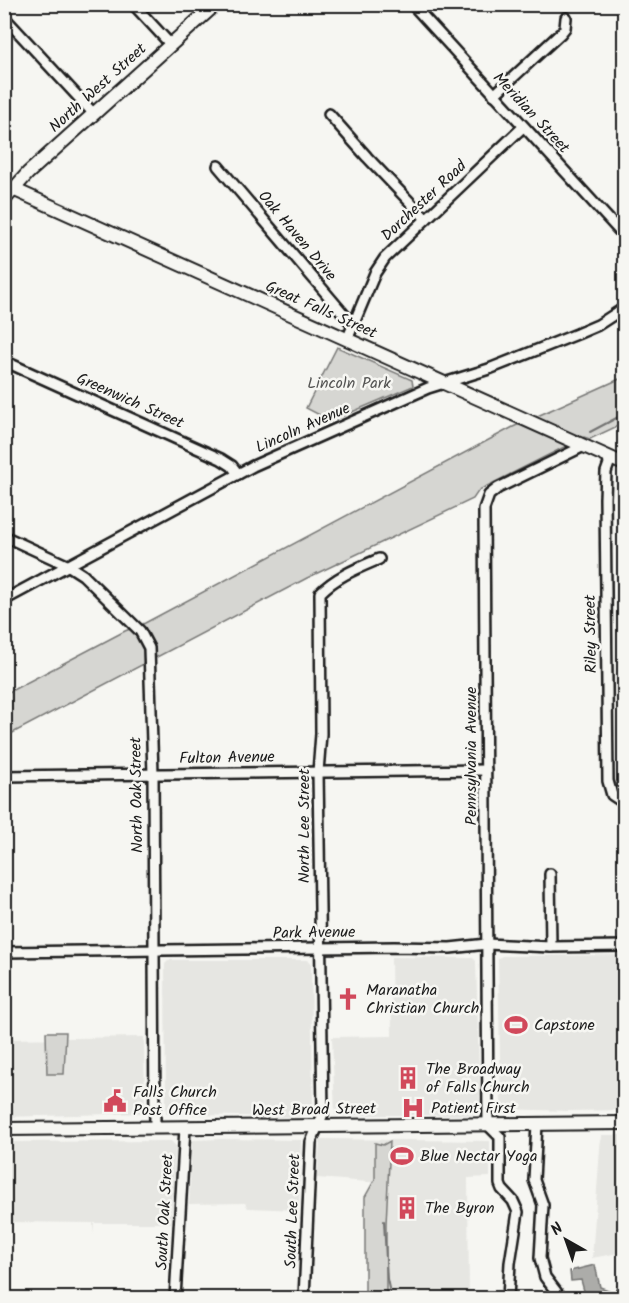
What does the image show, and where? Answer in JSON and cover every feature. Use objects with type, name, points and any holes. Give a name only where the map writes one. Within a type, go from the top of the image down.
[{"type":"main road","name":"North West Street","points":[[4,200],[8,187],[94,114],[216,4]]},
{"type":"main road","name":"Great Falls Street","points":[[8,187],[624,464]]},
{"type":"main road","name":"West Broad Street","points":[[4,1129],[624,1123]]},
{"type":"street","points":[[133,4],[171,45]]},
{"type":"street","name":"Meridian Street","points":[[414,7],[624,236]]},
{"type":"street","points":[[4,17],[94,114]]},
{"type":"street","points":[[494,95],[561,33],[565,28],[566,18]]},
{"type":"street","points":[[330,114],[426,219]]},
{"type":"street","name":"Dorchester Road","points":[[347,340],[375,273],[386,258],[523,127]]},
{"type":"street","name":"Oak Haven Drive","points":[[218,166],[353,325]]},
{"type":"street","name":"Lincoln Avenue","points":[[4,600],[238,474],[443,382],[489,369],[598,325],[624,308]]},
{"type":"street","name":"Greenwich Street","points":[[4,361],[221,459],[232,466],[238,474]]},
{"type":"street","name":"Pennsylvania Avenue","points":[[488,1125],[484,509],[489,495],[498,488],[584,446]]},
{"type":"street","name":"Riley Street","points":[[611,458],[606,472],[605,498],[608,781],[612,795],[624,803]]},
{"type":"street","name":"North Oak Street","points":[[4,536],[69,566],[90,581],[140,631],[148,645],[153,774],[155,1128]]},
{"type":"street","name":"North Lee Street","points":[[317,1127],[323,1114],[318,772],[321,734],[320,593],[328,585],[351,571],[379,559]]},
{"type":"street","name":"Fulton Avenue","points":[[4,776],[486,770]]},
{"type":"street","points":[[550,874],[551,947]]},
{"type":"street","name":"Park Avenue","points":[[4,952],[320,947],[450,948],[487,944],[551,947],[624,946]]},
{"type":"street","points":[[537,1124],[534,1180],[543,1205],[540,1258],[545,1277],[561,1299]]},
{"type":"street","points":[[488,1125],[500,1137],[500,1184],[518,1212],[510,1263],[508,1299]]},
{"type":"street","name":"South Lee Street","points":[[304,1299],[311,1142],[317,1127]]},
{"type":"street","name":"South Oak Street","points":[[175,1299],[185,1128]]},
{"type":"shaded area","points":[[624,955],[624,1110],[501,1109],[498,959],[502,956]]},
{"type":"shaded area","points":[[391,957],[473,958],[476,961],[480,1107],[471,1115],[335,1115],[332,1037],[392,1036]]},
{"type":"shaded area","points":[[169,960],[308,960],[311,964],[313,1111],[311,1113],[296,1117],[166,1114],[165,964]]},
{"type":"shaded area","points":[[144,1037],[145,1113],[5,1117],[4,1039]]},
{"type":"shaded area","points":[[601,1135],[624,1135],[624,1252],[592,1258]]},
{"type":"shaded area","points":[[323,1139],[490,1141],[490,1177],[468,1178],[469,1298],[379,1298],[381,1183],[317,1178],[320,1141]]},
{"type":"shaded area","points":[[192,1140],[301,1140],[299,1210],[248,1208],[245,1203],[189,1204]]},
{"type":"shaded area","points":[[171,1141],[176,1146],[171,1223],[94,1223],[93,1234],[93,1223],[5,1222],[5,1142]]},
{"type":"shaded area","points":[[595,1265],[600,1287],[611,1291],[608,1298],[603,1296],[586,1298],[581,1280],[571,1281],[570,1271]]},
{"type":"green space","name":"Lincoln Park","points":[[337,347],[412,380],[413,386],[331,421],[306,408]]},
{"type":"green space","points":[[624,377],[624,423],[590,439],[584,437],[479,490],[473,499],[307,578],[5,737],[5,694],[125,631],[145,623],[513,427]]},
{"type":"green space","points":[[46,1032],[66,1032],[64,1074],[47,1074]]},
{"type":"green space","points":[[390,1141],[386,1224],[386,1298],[365,1298],[365,1197],[375,1179],[375,1143],[383,1145]]},
{"type":"waterway","points":[[590,432],[624,414]]},
{"type":"waterway","points":[[384,1221],[387,1279],[391,1298]]},
{"type":"place","name":"Maranatha Christian Church","points":[[348,999]]},
{"type":"place","name":"Capstone","points":[[516,1025]]},
{"type":"place","name":"The Broadway of Falls Church","points":[[408,1078]]},
{"type":"place","name":"Falls Church Post Office","points":[[115,1101]]},
{"type":"place","name":"Patient First","points":[[413,1108]]},
{"type":"place","name":"Blue Nectar Yoga","points":[[402,1156]]},
{"type":"place","name":"The Byron","points":[[407,1208]]}]
